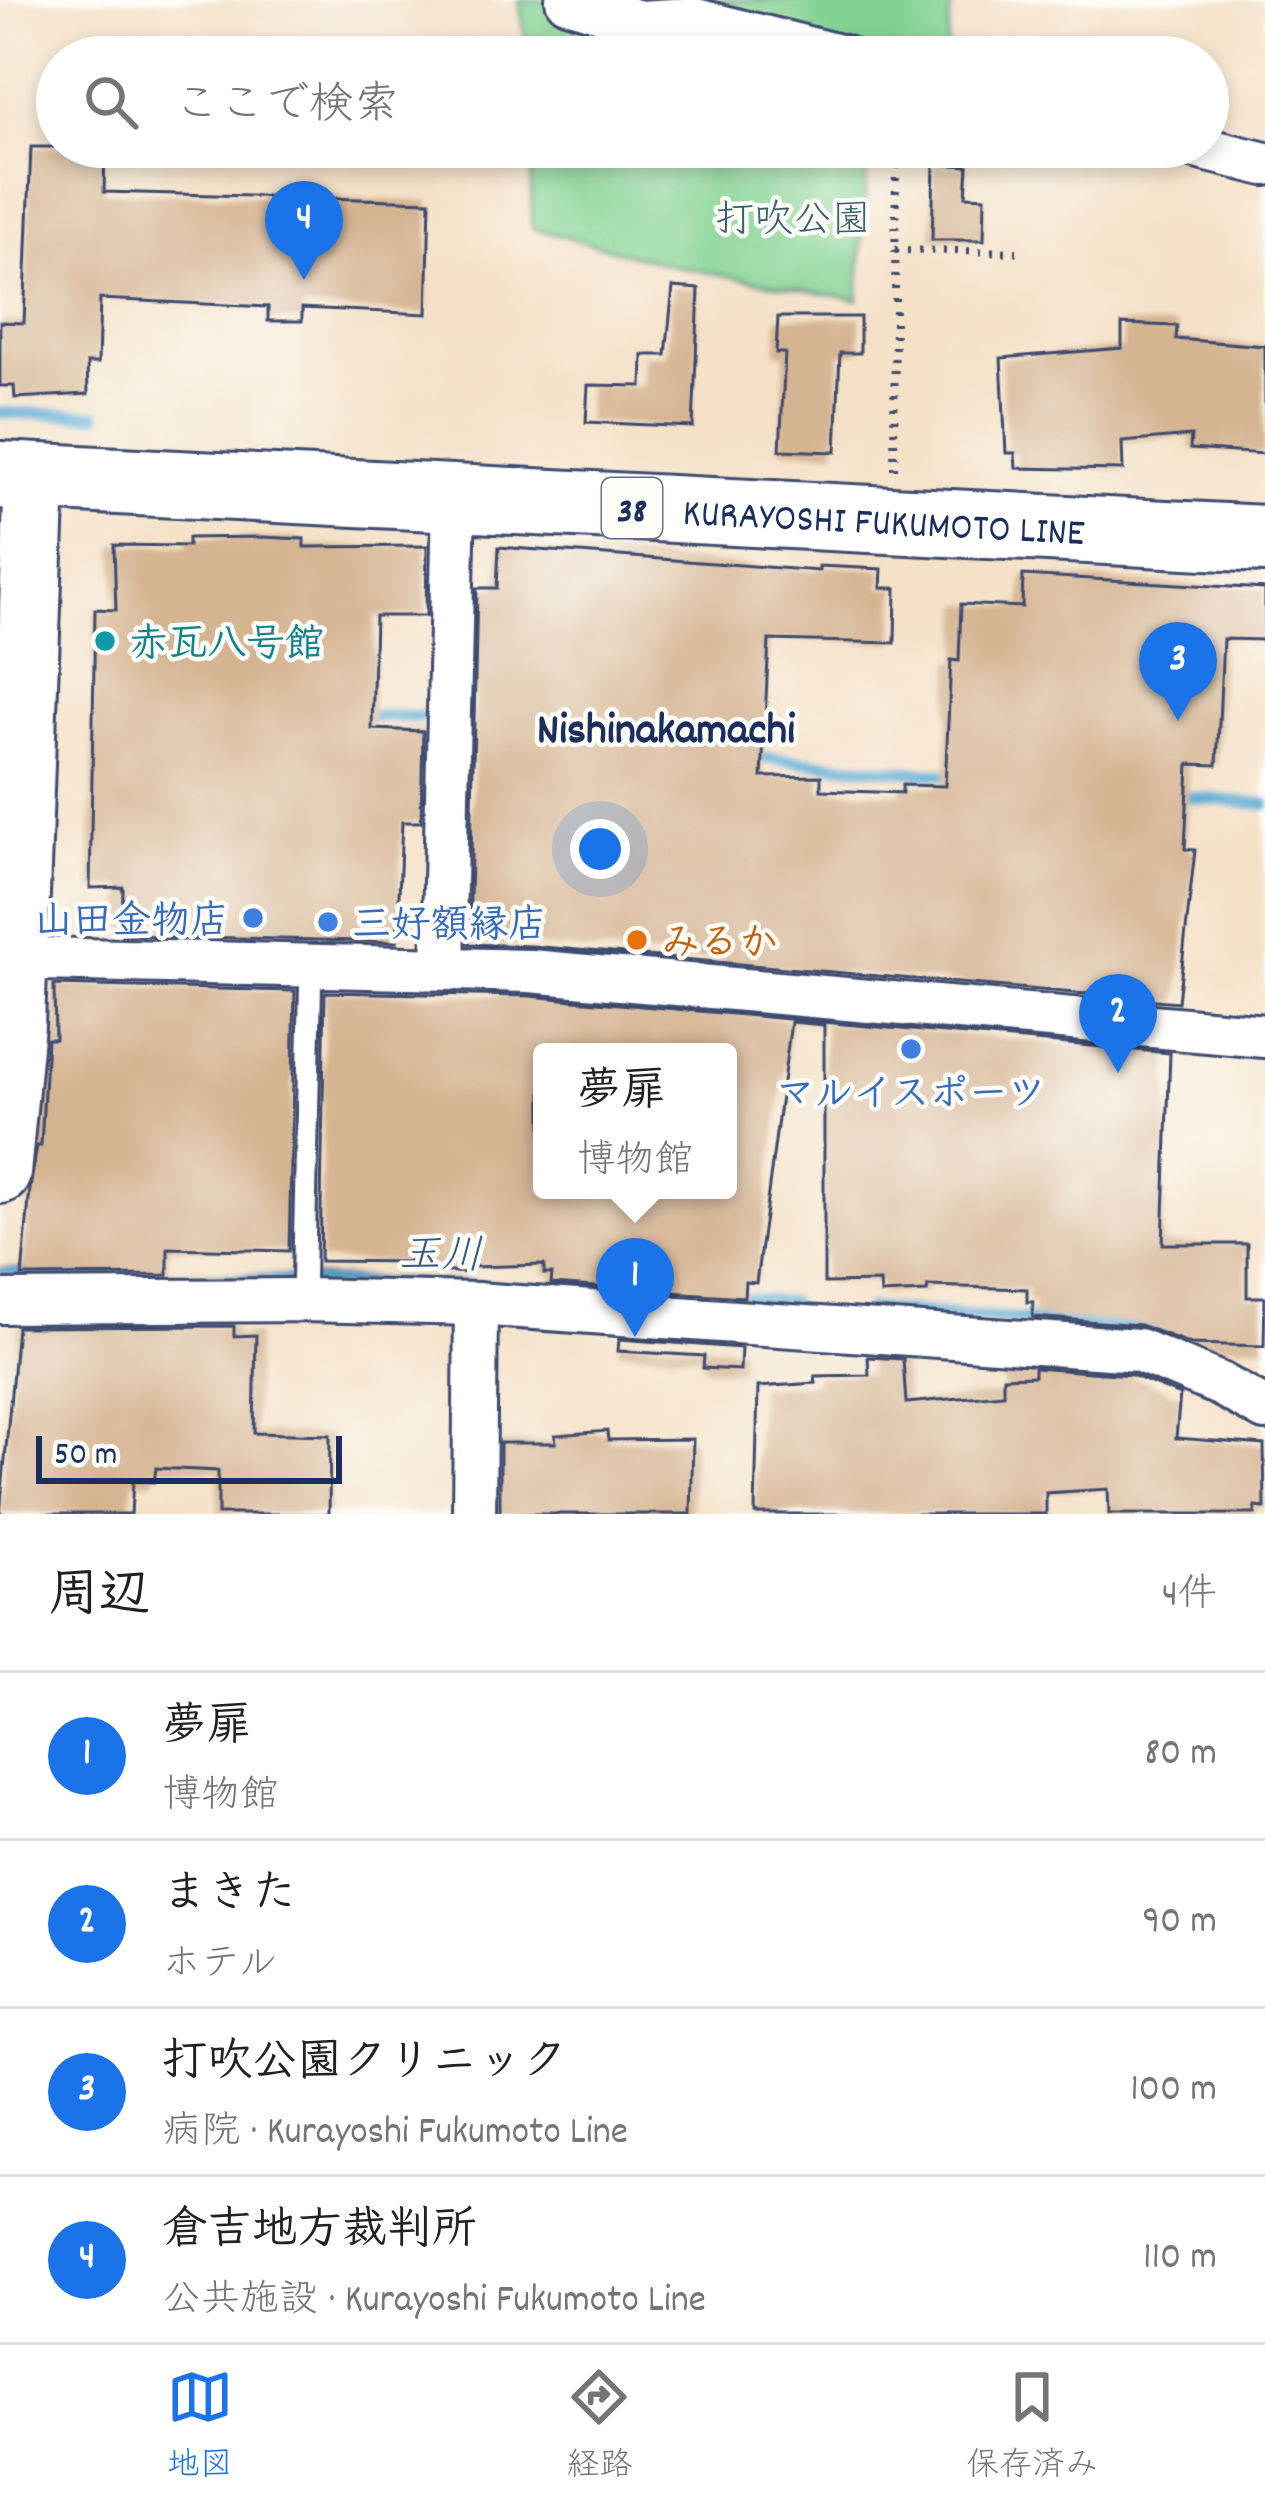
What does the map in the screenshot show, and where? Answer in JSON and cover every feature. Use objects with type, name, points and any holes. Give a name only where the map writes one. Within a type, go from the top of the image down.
[{"type":"main road","name":"KURAYOSHI FUKUMOTO LINE","points":[[17,476],[1265,539]]},
{"type":"street","points":[[567,0],[639,22],[692,19],[760,36]]},
{"type":"street","points":[[1229,155],[1265,164]]},
{"type":"street","points":[[0,1173],[9,958],[17,476]]},
{"type":"street","points":[[443,968],[454,499]]},
{"type":"street","points":[[9,958],[530,971],[1265,1036]]},
{"type":"street","points":[[0,1302],[476,1304],[1138,1350],[1265,1408]]},
{"type":"street","points":[[474,1514],[476,1304]]},
{"type":"lane","points":[[303,1300],[310,964]]},
{"type":"path","points":[[894,482],[896,168]]},
{"type":"path","points":[[895,250],[1017,252]]},
{"type":"green space","points":[[519,0],[951,0],[948,36],[525,36]]},
{"type":"green space","name":"打吹公園","points":[[531,168],[867,168],[858,300],[678,267],[532,228]]},
{"type":"water","points":[[0,1268],[661,1287],[662,1294],[0,1278]]},
{"type":"building","points":[[31,147],[36,147],[36,168],[105,168],[104,192],[430,201],[427,314],[302,308],[302,321],[268,321],[268,307],[100,299],[98,363],[87,363],[88,394],[15,398],[14,386],[0,386],[0,322],[24,323]]},
{"type":"building","points":[[934,168],[968,168],[966,196],[985,197],[984,240],[932,240]]},
{"type":"building","points":[[673,287],[699,289],[693,427],[586,422],[588,385],[642,386],[643,355],[666,355]]},
{"type":"building","points":[[778,317],[860,317],[860,353],[840,353],[836,452],[780,450],[785,353],[776,353]]},
{"type":"building","points":[[1122,324],[1177,326],[1176,339],[1265,346],[1265,454],[1190,449],[1191,436],[1122,442],[1123,470],[1016,468],[1015,453],[1006,453],[1001,358],[1122,348]]},
{"type":"building","points":[[188,538],[304,539],[304,547],[427,546],[426,616],[375,616],[372,729],[423,731],[421,822],[402,822],[397,942],[122,935],[123,887],[90,888],[95,609],[116,610],[114,545],[188,546]]},
{"type":"building","points":[[499,547],[819,571],[819,566],[882,569],[881,588],[896,588],[895,643],[769,640],[762,777],[821,776],[821,790],[902,793],[902,785],[945,786],[951,660],[959,661],[961,604],[1022,607],[1023,575],[1265,589],[1265,640],[1223,639],[1217,765],[1189,764],[1185,849],[1195,850],[1178,1002],[469,944],[477,588],[497,588]]},
{"type":"building","points":[[54,985],[295,991],[289,1251],[168,1248],[168,1275],[22,1276],[30,1189],[37,1146],[41,1146],[47,1039],[55,1039]]},
{"type":"building","points":[[325,992],[529,996],[1170,1053],[1163,1244],[1247,1244],[1247,1297],[1265,1297],[1264,1346],[1191,1344],[1140,1325],[1033,1317],[1027,1289],[928,1286],[927,1292],[881,1294],[880,1282],[824,1283],[824,1025],[791,1022],[756,1283],[745,1282],[744,1297],[551,1284],[552,1274],[544,1274],[544,1265],[472,1267],[471,1273],[412,1270],[412,1262],[320,1261]]},
{"type":"building","points":[[234,1326],[234,1336],[256,1335],[254,1433],[330,1435],[329,1514],[218,1514],[218,1471],[156,1468],[154,1482],[133,1481],[131,1514],[0,1514],[17,1327]]},
{"type":"building","points":[[619,1339],[741,1348],[740,1370],[703,1368],[704,1356],[618,1351]]},
{"type":"building","points":[[868,1357],[903,1359],[906,1403],[1003,1394],[1003,1377],[1034,1376],[1034,1368],[1132,1375],[1180,1395],[1176,1438],[1264,1445],[1265,1508],[1255,1507],[1255,1514],[1109,1514],[1108,1489],[1046,1493],[1046,1514],[755,1514],[758,1387],[816,1383],[815,1376],[869,1375]]},
{"type":"building","points":[[607,1431],[608,1440],[693,1439],[691,1514],[500,1514],[500,1443],[556,1443],[555,1435]]},
{"type":"waterway","points":[[1,413],[96,415]]},
{"type":"waterway","points":[[359,716],[424,717]]},
{"type":"waterway","points":[[746,756],[959,776]]},
{"type":"waterway","points":[[1177,796],[1265,804]]},
{"type":"waterway","name":"玉川","points":[[691,1293],[790,1302]]},
{"type":"waterway","points":[[870,1309],[1141,1328],[1265,1377]]},
{"type":"place","name":"倉吉地方裁判所","points":[[304,280]]},
{"type":"place","name":"赤瓦八号館","points":[[105,641]]},
{"type":"place","name":"打吹公園クリニック","points":[[1178,721]]},
{"type":"place","name":"山田金物店","points":[[253,918]]},
{"type":"place","name":"三好額縁店","points":[[328,922]]},
{"type":"place","name":"みるか","points":[[637,940]]},
{"type":"place","name":"マルイスポーツ","points":[[911,1049]]},
{"type":"place","name":"まきた","points":[[1118,1073]]},
{"type":"place","name":"夢扉","points":[[635,1337]]},
{"type":"district","name":"Nishinakamachi","points":[[666,726]]}]
